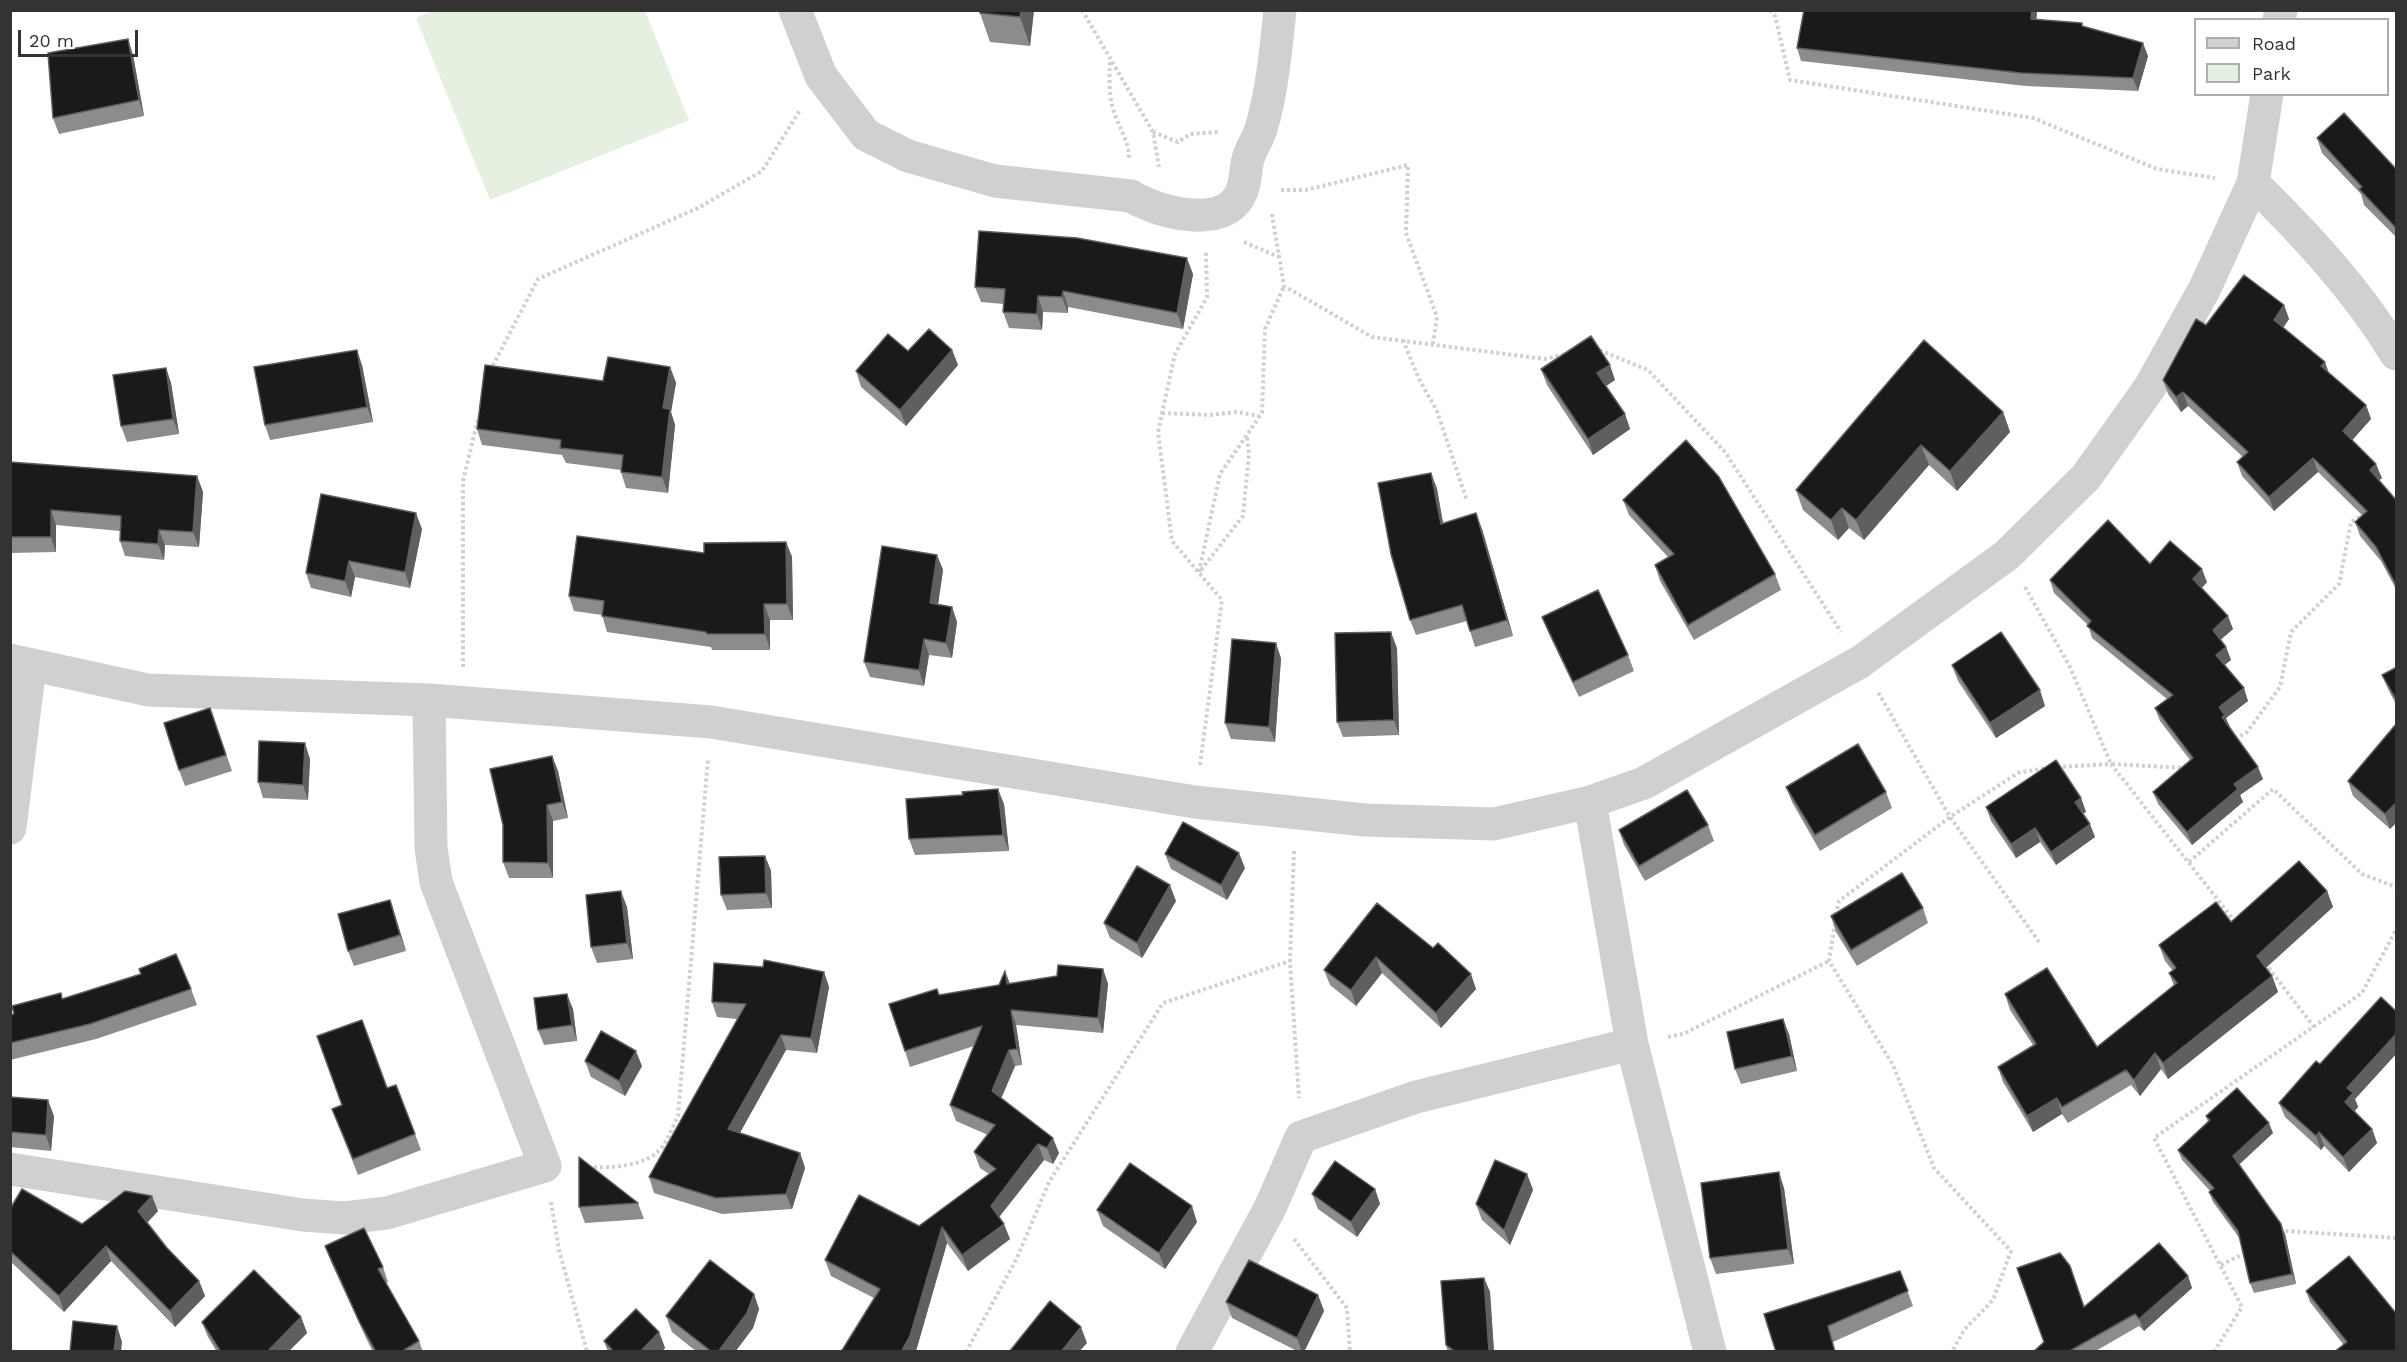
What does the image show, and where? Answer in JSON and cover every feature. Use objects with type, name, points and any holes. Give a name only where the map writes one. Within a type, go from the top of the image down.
[{"type":"street","points":[[795,10],[821,76],[866,135],[908,156],[995,181],[1131,196],[1167,213],[1185,215],[1222,212],[1240,196],[1249,157],[1261,129],[1280,10]]},
{"type":"street","points":[[10,828],[20,663],[148,690],[429,700],[711,722],[1195,802],[1365,820],[1494,824],[1590,802],[1644,783],[1860,662],[2007,555],[2086,477],[2150,387],[2205,288],[2253,183],[2267,96]]},
{"type":"street","points":[[2253,183],[2303,232],[2382,329],[2397,354]]},
{"type":"street","points":[[10,1169],[303,1215],[344,1218],[387,1213],[545,1166],[436,882],[431,848],[429,700]]},
{"type":"street","points":[[1590,802],[1632,1044],[1710,1352]]},
{"type":"street","points":[[1192,1352],[1270,1208],[1301,1137],[1416,1097],[1632,1044]]},
{"type":"path","points":[[1082,10],[1152,132],[1167,213]]},
{"type":"path","points":[[1770,10],[1775,16],[1790,80],[2033,118],[2157,169],[2253,183]]},
{"type":"path","points":[[1111,60],[1109,84],[1114,111],[1129,144],[1131,196]]},
{"type":"path","points":[[489,374],[492,364],[538,279],[698,208],[762,171],[821,76]]},
{"type":"path","points":[[1152,132],[1178,142],[1190,134],[1261,129]]},
{"type":"path","points":[[1278,189],[1306,190],[1408,165],[1406,233],[1437,317],[1433,344]]},
{"type":"path","points":[[1195,802],[1222,600],[1172,541],[1158,432],[1175,354],[1207,297],[1204,277],[1208,227],[1222,212]]},
{"type":"path","points":[[1199,573],[1220,474],[1262,413],[1265,328],[1284,286],[1272,213]]},
{"type":"path","points":[[1238,242],[1247,242],[1279,257]]},
{"type":"path","points":[[1284,286],[1372,337],[1545,359],[1576,352]]},
{"type":"path","points":[[1403,340],[1419,379],[1437,411],[1467,501]]},
{"type":"path","points":[[1587,350],[1597,347],[1648,370],[1725,452],[1860,662],[1950,817],[2039,942]]},
{"type":"path","points":[[1162,412],[1210,415],[1238,412],[1259,416]]},
{"type":"path","points":[[463,704],[463,481],[479,417]]},
{"type":"path","points":[[1199,573],[1243,516],[1250,453],[1246,435]]},
{"type":"path","points":[[2227,744],[2247,732],[2280,687],[2291,632],[2339,584],[2351,522],[2369,512]]},
{"type":"path","points":[[2007,555],[2070,667],[2111,764],[2243,933]]},
{"type":"path","points":[[587,1352],[558,1250],[545,1166],[605,1168],[641,1162],[662,1148],[678,1116],[711,722]]},
{"type":"path","points":[[1952,1352],[1964,1330],[1993,1300],[2011,1251],[1934,1168],[1893,1065],[1829,960],[1839,901],[1950,817],[2018,773],[2064,765],[2111,764],[2187,769]]},
{"type":"path","points":[[2189,862],[2272,789],[2362,874],[2397,887]]},
{"type":"path","points":[[1295,811],[1290,961],[1301,1137]]},
{"type":"path","points":[[2214,1352],[2242,1307],[2154,1138],[2362,993],[2397,930]]},
{"type":"path","points":[[1632,1044],[1683,1034],[1829,960]]},
{"type":"path","points":[[966,1352],[1017,1258],[1049,1182],[1163,1003],[1290,961]]},
{"type":"path","points":[[2264,961],[2314,1027]]},
{"type":"path","points":[[1270,1208],[1347,1308],[1350,1352]]},
{"type":"path","points":[[2278,1236],[2287,1231],[2397,1238]]},
{"type":"path","points":[[2221,1265],[2249,1250]]},
{"type":"green space","points":[[434,10],[645,11],[689,120],[490,200],[416,18]]},
{"type":"building","points":[[980,10],[1021,10],[1020,17],[980,13]]},
{"type":"building","points":[[1804,10],[2032,10],[2031,19],[2082,23],[2082,26],[2143,43],[2133,78],[2021,73],[1797,48]]},
{"type":"building","points":[[128,39],[139,100],[53,118],[48,53]]},
{"type":"building","points":[[2344,113],[2397,170],[2397,229],[2359,189],[2362,187],[2317,138]]},
{"type":"building","points":[[979,231],[1077,238],[1187,258],[1177,313],[1063,291],[1062,297],[1038,296],[1037,314],[1003,312],[1005,289],[975,287]]},
{"type":"building","points":[[2244,275],[2284,305],[2274,320],[2325,362],[2321,366],[2366,405],[2343,431],[2376,464],[2370,470],[2397,501],[2397,587],[2376,547],[2355,522],[2367,511],[2313,458],[2269,497],[2237,462],[2248,452],[2183,392],[2176,397],[2163,380],[2196,319],[2206,325]]},
{"type":"building","points":[[929,329],[952,350],[900,410],[856,371],[888,334],[908,351]]},
{"type":"building","points":[[1591,336],[1610,365],[1597,373],[1625,414],[1588,439],[1541,369]]},
{"type":"building","points":[[1924,340],[2003,412],[1950,471],[1921,445],[1856,520],[1842,508],[1831,520],[1796,490]]},
{"type":"building","points":[[357,350],[367,407],[265,425],[254,367]]},
{"type":"building","points":[[608,357],[670,367],[663,408],[670,409],[662,477],[621,472],[623,455],[560,448],[561,440],[477,429],[485,365],[603,381]]},
{"type":"building","points":[[166,368],[173,419],[121,426],[113,375]]},
{"type":"building","points":[[1686,440],[1719,477],[1775,574],[1688,625],[1655,565],[1674,554],[1623,500]]},
{"type":"building","points":[[10,462],[197,476],[193,532],[159,530],[158,544],[120,541],[121,516],[51,510],[51,537],[10,537]]},
{"type":"building","points":[[1431,473],[1441,524],[1476,513],[1507,620],[1470,631],[1462,605],[1410,620],[1391,554],[1378,483]]},
{"type":"building","points":[[321,494],[416,513],[405,572],[349,561],[345,581],[306,573]]},
{"type":"building","points":[[2108,520],[2150,564],[2170,541],[2202,569],[2193,579],[2228,616],[2213,630],[2226,647],[2216,655],[2244,688],[2219,707],[2225,715],[2222,717],[2258,767],[2234,784],[2238,789],[2187,832],[2153,792],[2193,758],[2155,708],[2173,695],[2087,626],[2091,621],[2050,580]]},
{"type":"building","points":[[577,536],[704,553],[704,543],[786,542],[787,604],[764,604],[765,634],[707,634],[706,632],[602,616],[604,601],[569,596]]},
{"type":"building","points":[[882,546],[937,555],[930,603],[952,607],[946,643],[924,639],[919,670],[864,662]]},
{"type":"building","points":[[1598,590],[1628,655],[1573,682],[1542,617]]},
{"type":"building","points":[[1391,632],[1394,720],[1337,722],[1335,633]]},
{"type":"building","points":[[2001,632],[2040,690],[1990,723],[1952,665]]},
{"type":"building","points":[[1232,639],[1276,643],[1269,727],[1225,723]]},
{"type":"building","points":[[2397,667],[2397,701],[2382,675]]},
{"type":"building","points":[[210,708],[226,755],[179,770],[164,723]]},
{"type":"building","points":[[2397,723],[2397,805],[2395,804],[2385,814],[2348,781]]},
{"type":"building","points":[[259,741],[305,743],[303,785],[258,782]]},
{"type":"building","points":[[1858,744],[1886,792],[1815,835],[1786,787]]},
{"type":"building","points":[[552,756],[562,802],[547,805],[548,863],[503,862],[503,825],[490,769]]},
{"type":"building","points":[[2056,760],[2081,798],[2075,802],[2090,824],[2051,852],[2035,828],[2011,844],[1986,807]]},
{"type":"building","points":[[998,789],[1003,835],[909,839],[906,799],[963,795],[962,792]]},
{"type":"building","points":[[1687,790],[1708,825],[1639,866],[1619,830]]},
{"type":"building","points":[[1183,822],[1239,853],[1221,885],[1165,854]]},
{"type":"building","points":[[765,856],[766,893],[721,895],[719,857]]},
{"type":"building","points":[[2299,861],[2327,891],[2257,956],[2272,976],[2163,1063],[2155,1053],[2134,1080],[2126,1070],[2062,1107],[2057,1098],[2027,1116],[1998,1067],[2036,1044],[2005,994],[2047,968],[2097,1047],[2177,983],[2169,973],[2176,968],[2159,945],[2216,902],[2231,922]]},
{"type":"building","points":[[1137,866],[1170,885],[1137,943],[1104,923]]},
{"type":"building","points":[[1902,873],[1923,908],[1851,950],[1831,916]]},
{"type":"building","points":[[621,891],[627,943],[591,947],[586,895]]},
{"type":"building","points":[[390,900],[400,935],[348,951],[338,914]]},
{"type":"building","points":[[1377,903],[1433,948],[1438,943],[1471,974],[1436,1013],[1376,957],[1351,990],[1324,970]]},
{"type":"building","points":[[176,954],[191,989],[90,1024],[10,1043],[10,1015],[14,1014],[12,1006],[61,993],[62,999],[141,974],[139,969]]},
{"type":"building","points":[[764,960],[824,972],[811,1038],[781,1035],[728,1129],[800,1153],[786,1194],[716,1198],[649,1177],[746,1004],[712,1002],[714,963],[763,967]]},
{"type":"building","points":[[1058,965],[1103,969],[1098,1018],[1011,1010],[1017,1049],[1009,1050],[992,1091],[1053,1138],[1047,1148],[1038,1144],[991,1206],[1004,1224],[962,1255],[942,1227],[910,1336],[901,1352],[841,1352],[880,1289],[825,1260],[859,1195],[919,1226],[996,1169],[974,1152],[995,1125],[950,1105],[982,1026],[905,1051],[889,1004],[937,989],[939,995],[999,985],[1005,971],[1007,984],[1057,976]]},
{"type":"building","points":[[567,994],[572,1025],[538,1030],[534,998]]},
{"type":"building","points":[[2381,997],[2397,1012],[2397,1033],[2347,1088],[2353,1093],[2345,1102],[2372,1129],[2343,1157],[2319,1132],[2316,1136],[2279,1103],[2316,1061],[2320,1064]]},
{"type":"building","points":[[1783,1019],[1792,1056],[1735,1069],[1727,1032]]},
{"type":"building","points":[[362,1020],[387,1088],[396,1085],[415,1134],[353,1159],[332,1109],[342,1105],[317,1036]]},
{"type":"building","points":[[601,1031],[636,1051],[619,1081],[585,1061]]},
{"type":"building","points":[[2237,1088],[2269,1123],[2233,1156],[2281,1224],[2292,1274],[2250,1283],[2238,1231],[2209,1192],[2214,1188],[2178,1150],[2210,1120],[2206,1116]]},
{"type":"building","points":[[10,1097],[48,1100],[46,1135],[10,1132]]},
{"type":"building","points":[[579,1157],[638,1203],[579,1207]]},
{"type":"building","points":[[1495,1160],[1527,1174],[1504,1230],[1476,1204]]},
{"type":"building","points":[[1335,1161],[1375,1189],[1351,1222],[1312,1194]]},
{"type":"building","points":[[1130,1163],[1192,1206],[1159,1253],[1097,1210]]},
{"type":"building","points":[[1779,1172],[1788,1249],[1710,1258],[1701,1183]]},
{"type":"building","points":[[22,1189],[82,1224],[125,1191],[152,1196],[138,1211],[167,1248],[199,1281],[170,1311],[106,1246],[59,1296],[10,1251],[10,1209]]},
{"type":"building","points":[[364,1228],[383,1267],[378,1269],[419,1341],[401,1352],[376,1352],[360,1323],[325,1246]]},
{"type":"building","points":[[2159,1243],[2188,1276],[2139,1319],[2135,1314],[2068,1352],[2033,1352],[2044,1342],[2017,1268],[2060,1253],[2070,1266],[2084,1307]]},
{"type":"building","points":[[2349,1256],[2395,1312],[2397,1307],[2397,1352],[2334,1352],[2347,1342],[2306,1291]]},
{"type":"building","points":[[710,1260],[754,1294],[747,1313],[718,1352],[712,1352],[666,1316]]},
{"type":"building","points":[[1249,1260],[1318,1295],[1297,1338],[1226,1302]]},
{"type":"building","points":[[254,1270],[301,1317],[267,1352],[221,1352],[202,1322]]},
{"type":"building","points":[[1900,1271],[1908,1291],[1828,1326],[1835,1352],[1776,1352],[1764,1314]]},
{"type":"building","points":[[1484,1278],[1489,1352],[1456,1352],[1446,1345],[1441,1281]]},
{"type":"building","points":[[1050,1301],[1081,1327],[1061,1352],[1009,1352]]},
{"type":"building","points":[[636,1309],[659,1332],[640,1352],[614,1352],[604,1341]]},
{"type":"building","points":[[73,1321],[117,1326],[114,1352],[70,1352]]}]
